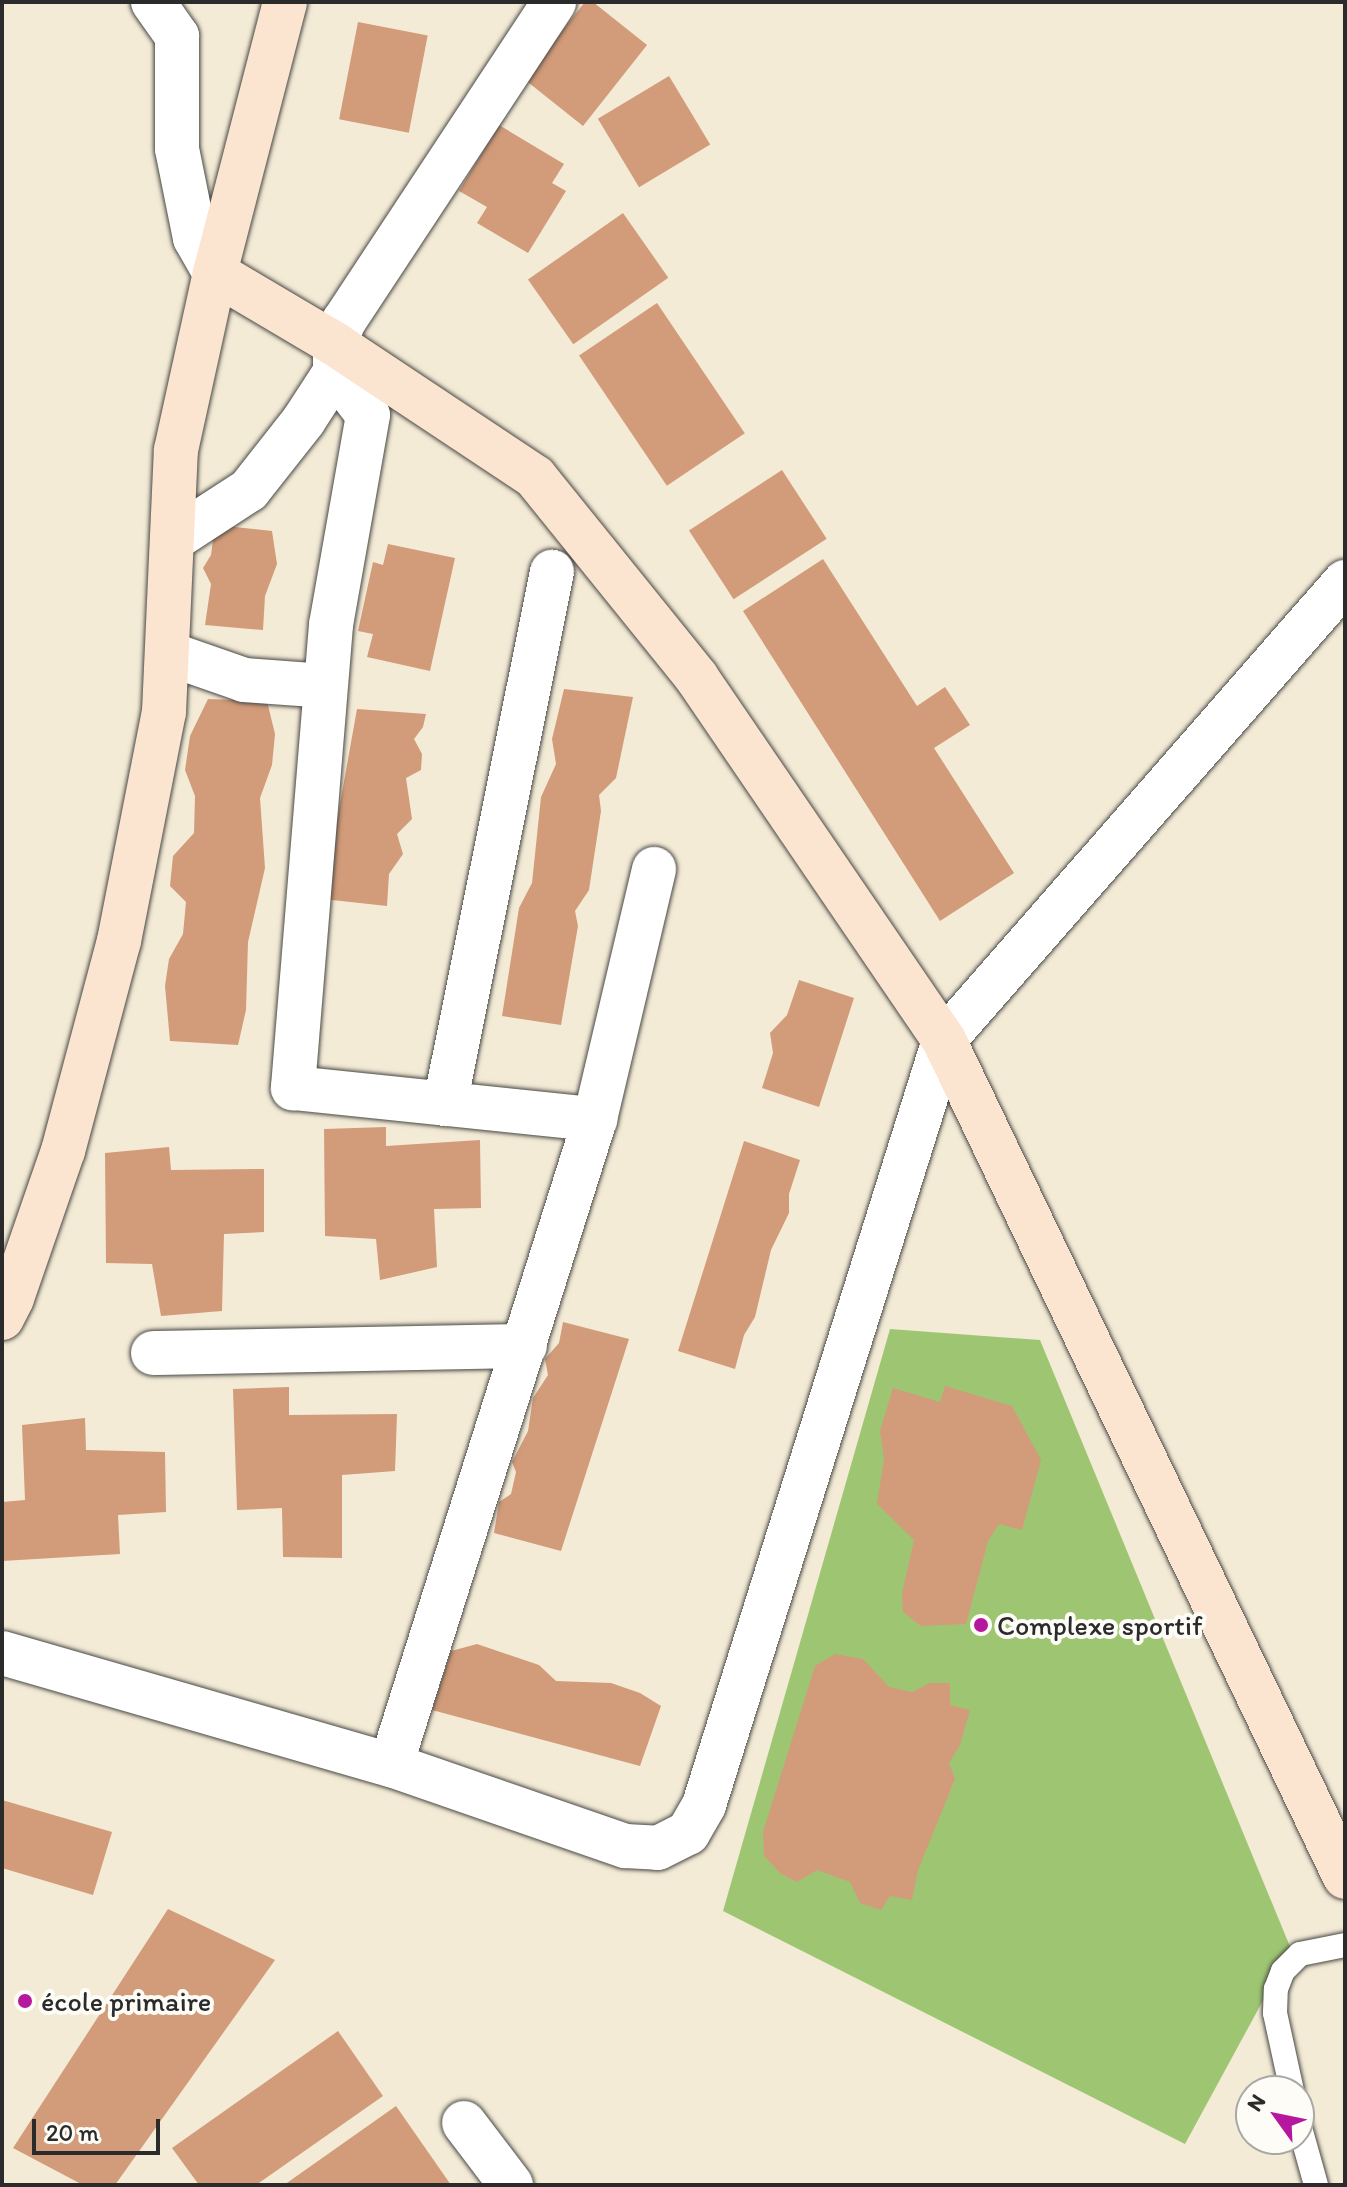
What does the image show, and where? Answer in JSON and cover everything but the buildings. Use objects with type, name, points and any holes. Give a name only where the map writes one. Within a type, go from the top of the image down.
[{"type":"main road","points":[[2,1318],[12,1298],[63,1151],[119,941],[164,712],[176,450],[215,273],[285,2]]},
{"type":"main road","points":[[215,273],[335,358],[535,477],[697,678],[944,1040],[1345,1877]]},
{"type":"street","points":[[153,2],[177,36],[177,149],[195,238],[215,273]]},
{"type":"street","points":[[172,540],[249,490],[304,420],[335,358],[344,321],[554,2]]},
{"type":"street","points":[[335,358],[368,415],[331,625],[293,1088],[595,1119]]},
{"type":"street","points":[[445,1104],[552,572]]},
{"type":"street","points":[[2,1653],[391,1765],[625,1846],[658,1848],[688,1833],[704,1805],[944,1040],[1345,582]]},
{"type":"street","points":[[167,653],[244,680],[325,686]]},
{"type":"street","points":[[391,1765],[595,1119],[654,869]]},
{"type":"street","points":[[153,1353],[525,1346]]},
{"type":"street","points":[[464,2123],[511,2185]]},
{"type":"lane","points":[[1289,2075],[1275,2013],[1276,1989],[1283,1971],[1300,1954],[1345,1945]]},
{"type":"lane","points":[[1308,2155],[1316,2185]]},
{"type":"green space","name":"Complexe sportif","points":[[890,1329],[1040,1340],[1291,1949],[1185,2144],[723,1911]]},
{"type":"place","name":"Complexe sportif","points":[[981,1625]]},
{"type":"place","name":"école primaire","points":[[25,2001]]}]
